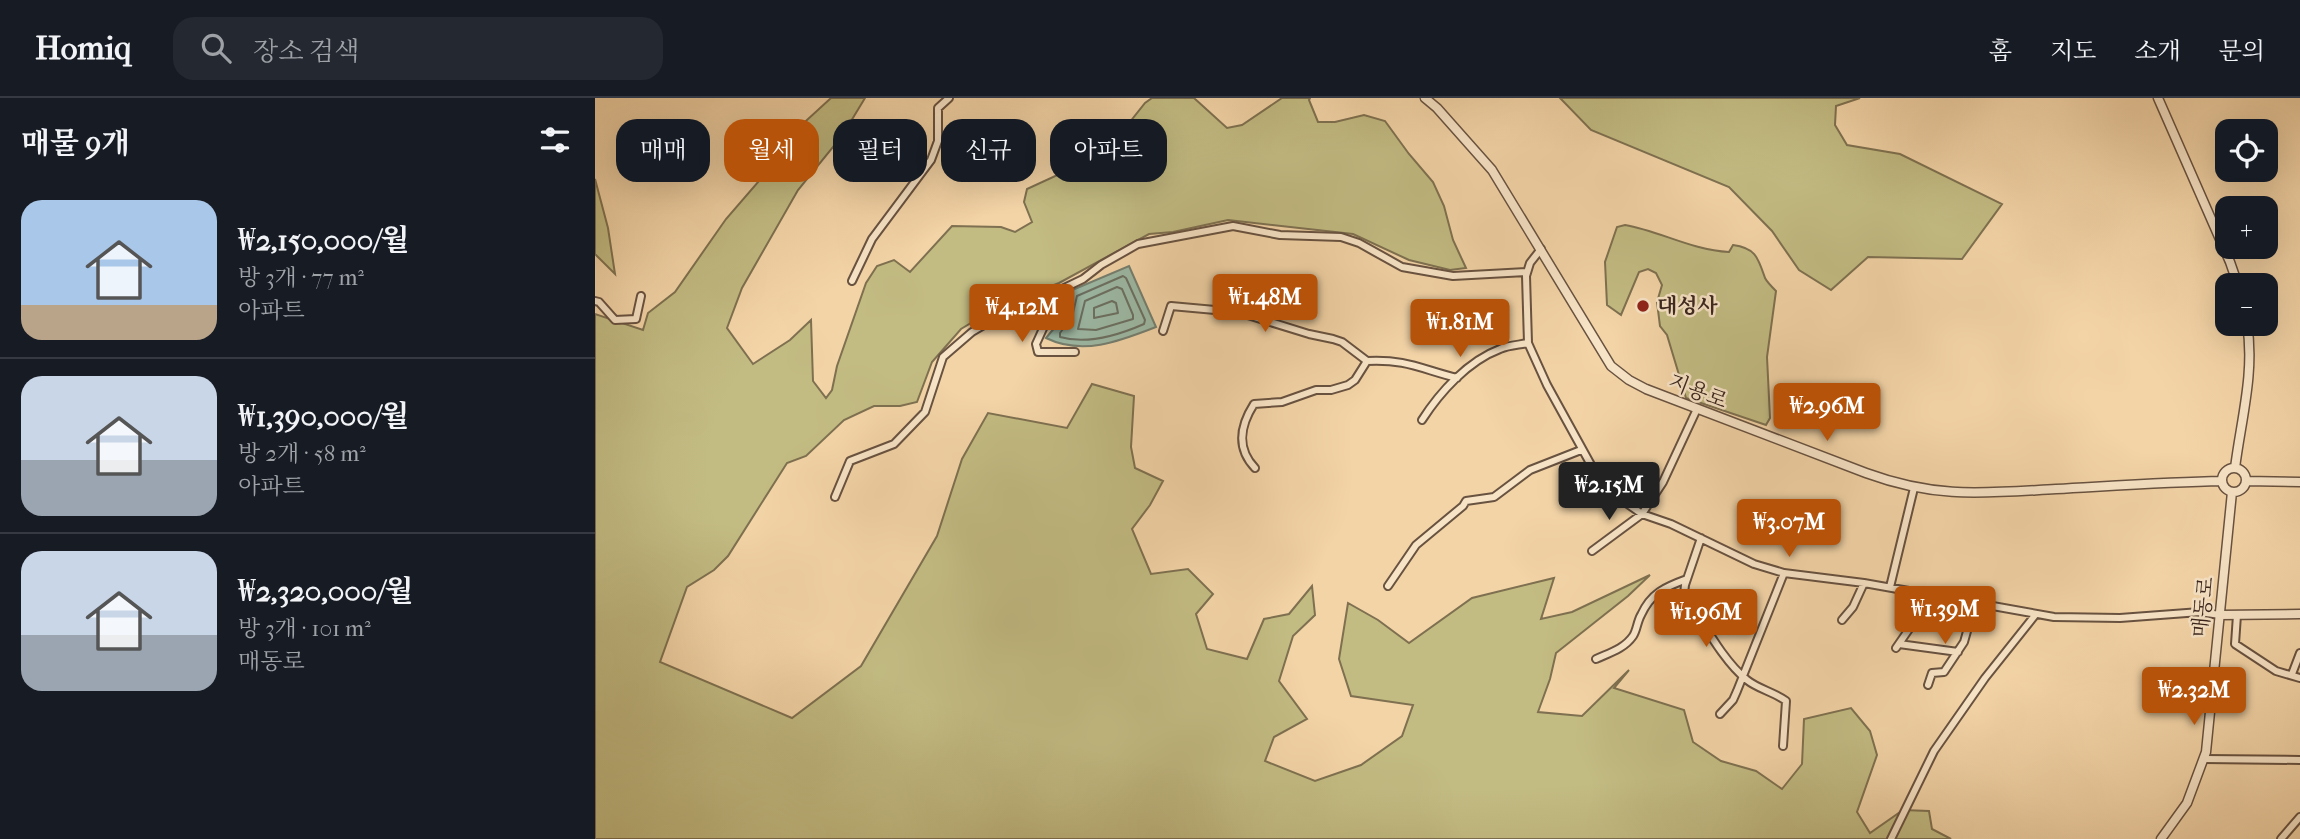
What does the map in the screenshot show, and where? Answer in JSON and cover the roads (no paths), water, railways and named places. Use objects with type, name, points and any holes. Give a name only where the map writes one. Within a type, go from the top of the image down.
[{"type":"street","points":[[852,281],[872,239],[931,160],[938,141],[938,108],[949,98]]},
{"type":"street","name":"지용로","points":[[1425,98],[1492,170],[1611,366],[1646,390],[1899,485],[1914,488],[1970,494],[2222,481]]},
{"type":"street","points":[[2158,98],[2234,273]]},
{"type":"street","points":[[835,498],[850,461],[894,444],[925,412],[943,357],[972,332],[1006,312],[1017,300],[1061,289],[1083,279],[1101,265],[1138,244],[1233,226],[1280,235],[1341,237],[1359,243],[1402,267],[1453,276],[1527,272]]},
{"type":"street","points":[[1541,249],[1527,272],[1525,314],[1528,344],[1581,450],[1609,491],[1642,514],[1671,524],[1754,564],[1784,573],[1890,587],[2036,614],[2084,619],[2200,612],[2220,615],[2300,614]]},
{"type":"street","points":[[1061,289],[1036,344],[1038,352],[1075,352]]},
{"type":"street","points":[[595,301],[615,320],[636,319],[641,296]]},
{"type":"street","points":[[1163,331],[1171,306],[1215,310],[1225,308],[1342,342],[1367,362],[1391,360],[1423,366],[1457,378]]},
{"type":"street","points":[[2235,468],[2248,383],[2248,336]]},
{"type":"street","points":[[1422,420],[1435,400],[1457,378],[1488,354],[1503,347],[1528,344]]},
{"type":"street","points":[[1255,467],[1246,458],[1241,446],[1243,428],[1254,404],[1282,402],[1316,390],[1331,390],[1348,385],[1355,380],[1367,362]]},
{"type":"street","points":[[1592,551],[1642,514],[1663,482],[1697,409]]},
{"type":"street","points":[[1388,586],[1416,545],[1466,501],[1494,497],[1530,470],[1581,450]]},
{"type":"street","points":[[2235,468],[2243,471],[2246,481],[2241,491],[2232,492],[2225,489],[2222,481],[2225,472],[2235,468]]},
{"type":"street","points":[[2246,481],[2300,482]]},
{"type":"street","points":[[1890,587],[1914,488]]},
{"type":"street","name":"매동로","points":[[2165,837],[2187,803],[2206,752],[2232,492]]},
{"type":"street","points":[[1701,538],[1684,594],[1728,658],[1748,681],[1786,701],[1783,746]]},
{"type":"street","points":[[1720,714],[1733,700],[1784,573]]},
{"type":"street","points":[[1596,659],[1616,652],[1632,639],[1640,617],[1653,595],[1665,587],[1687,579]]},
{"type":"street","points":[[1842,621],[1853,607],[1864,583]]},
{"type":"street","points":[[1932,596],[1898,646],[1958,652]]},
{"type":"street","points":[[1928,685],[1932,673],[1944,672],[1964,642],[1975,603]]},
{"type":"street","points":[[1891,839],[1934,751],[1985,678],[2036,614]]},
{"type":"street","points":[[2237,615],[2235,644],[2276,671],[2300,678]]},
{"type":"street","points":[[2292,674],[2300,653]]},
{"type":"street","points":[[2204,759],[2300,760]]},
{"type":"street","points":[[2281,839],[2299,818]]},
{"type":"water","points":[[1129,266],[1156,327],[1115,341],[1088,346],[1074,346],[1046,338],[1066,314],[1070,291]]},
{"type":"place","name":"대성사","points":[[1643,306]]}]
